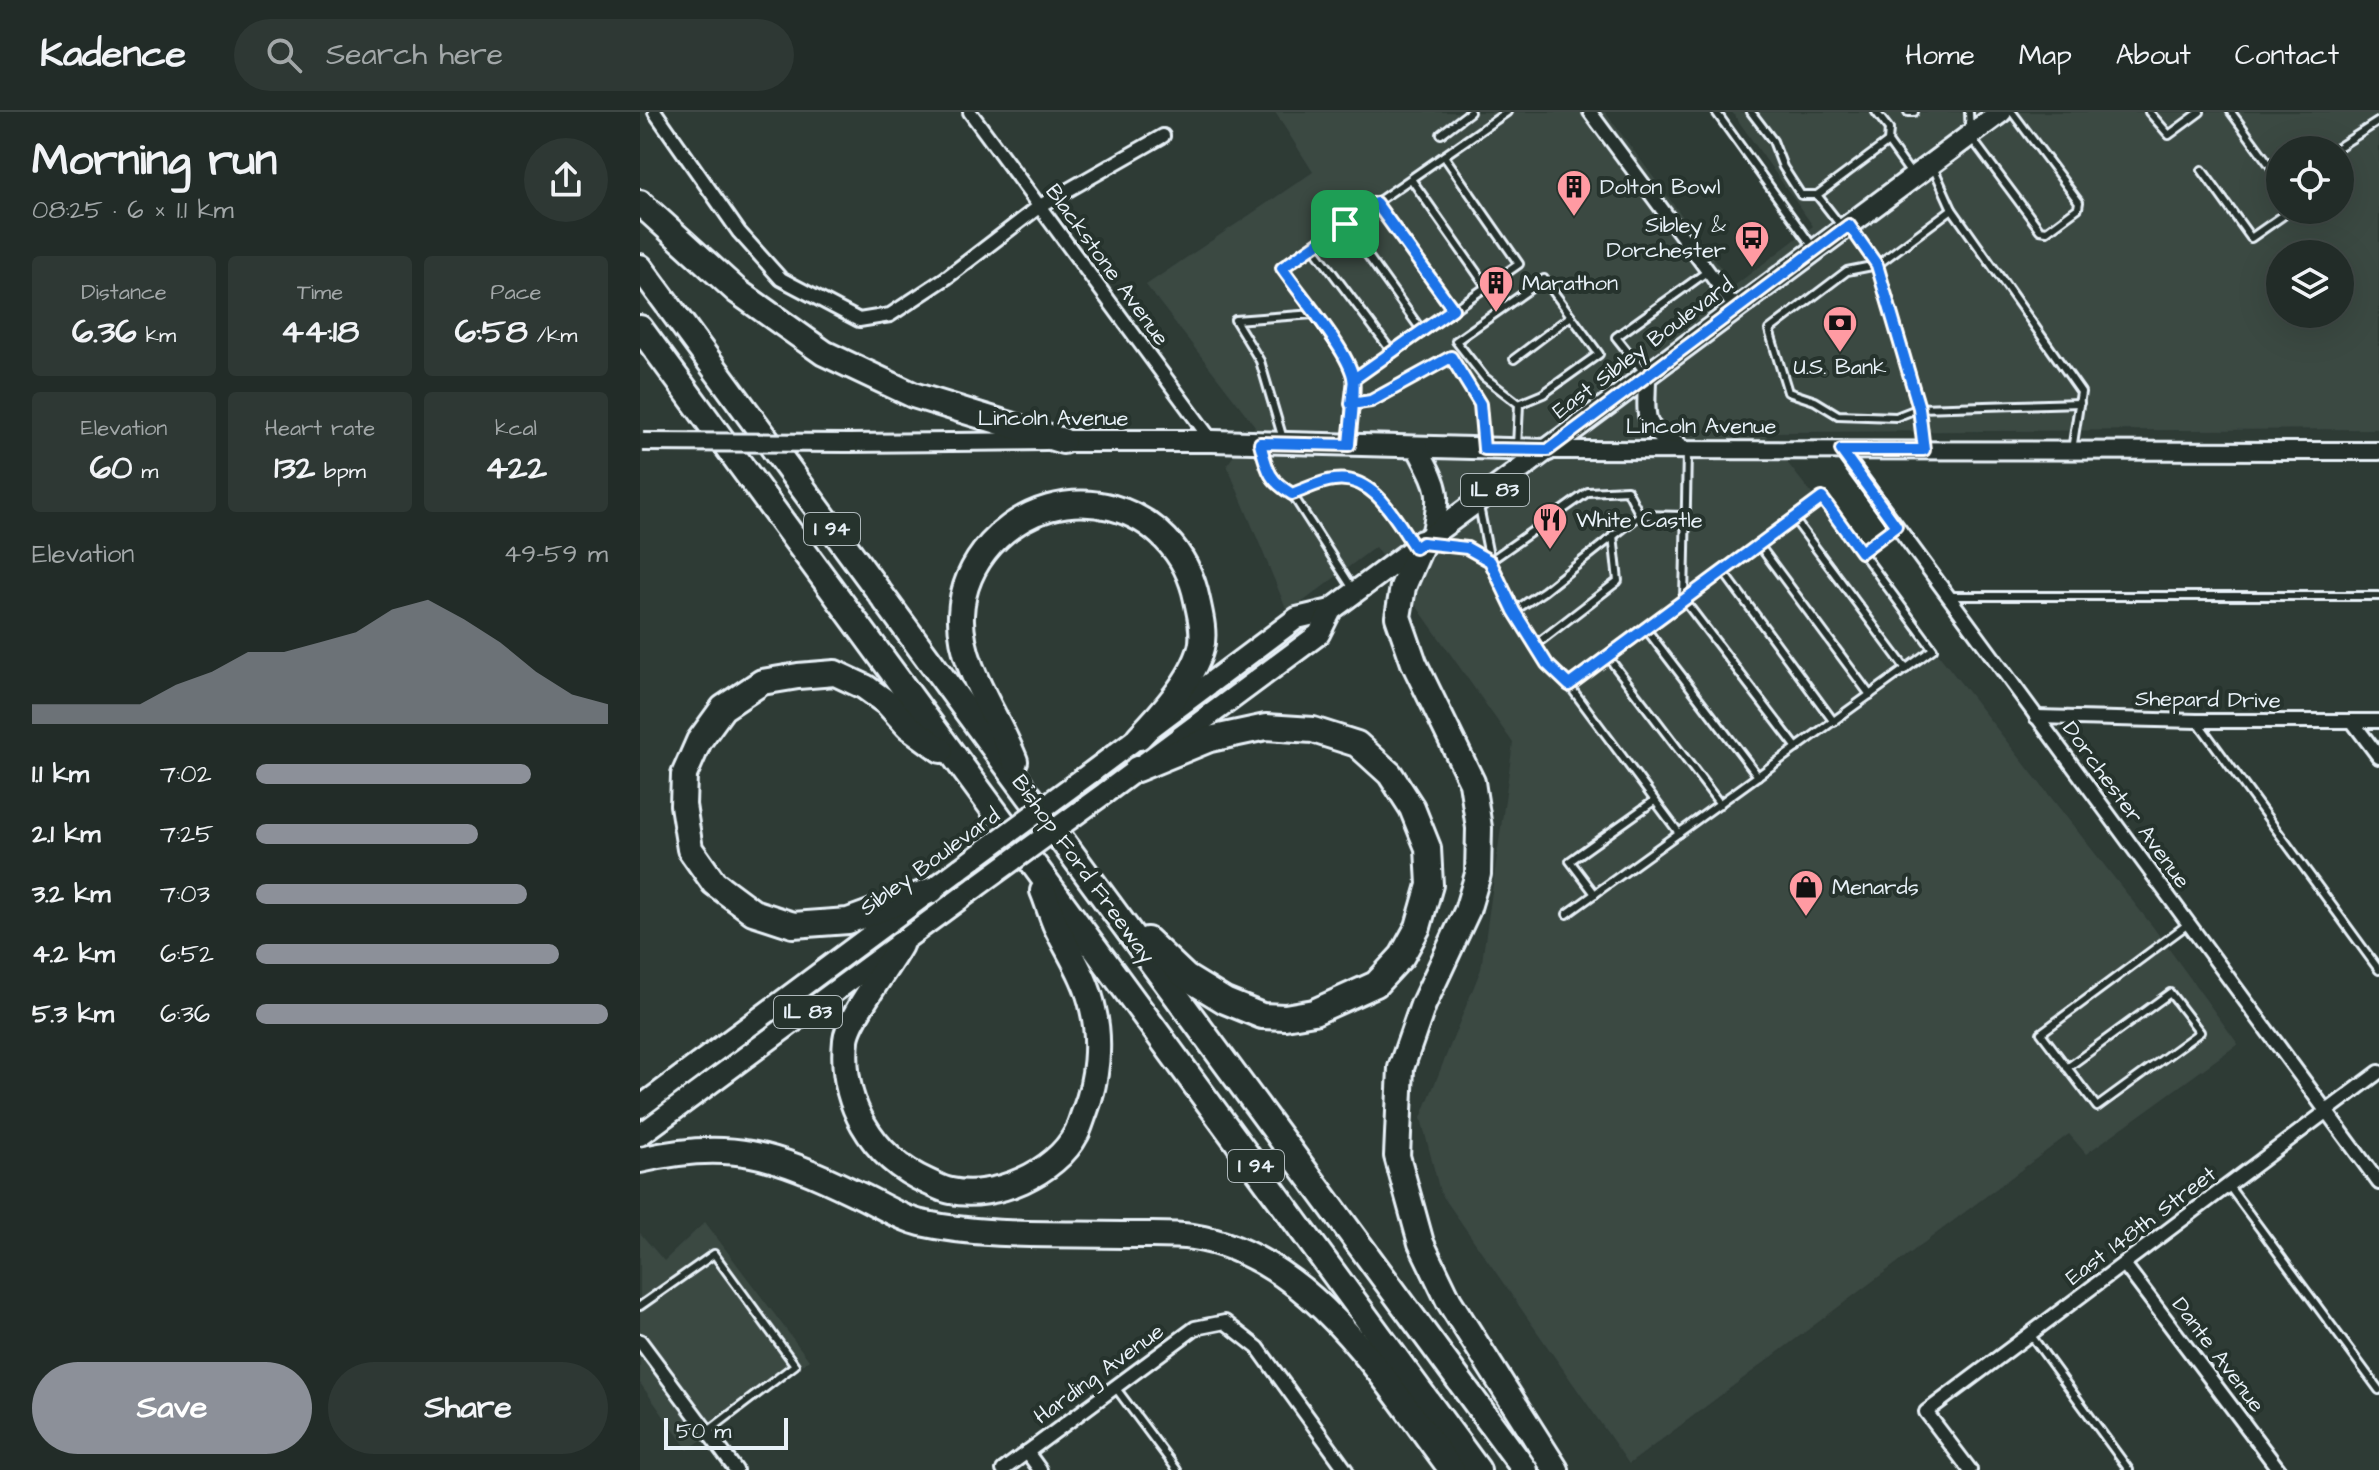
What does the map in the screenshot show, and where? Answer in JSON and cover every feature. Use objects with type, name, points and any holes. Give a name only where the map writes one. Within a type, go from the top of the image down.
[{"type":"highway","points":[[640,203],[737,291],[824,353],[913,395],[1063,441]]},
{"type":"highway","name":"Bishop Ford Freeway","points":[[640,267],[1525,1470]]},
{"type":"highway","name":"Bishop Ford Freeway","points":[[640,328],[1478,1470]]},
{"type":"highway","points":[[1026,790],[1003,729],[975,679],[965,650],[961,616],[966,586],[976,561],[1001,533],[1025,516],[1060,504],[1095,503],[1127,514],[1158,530],[1180,556],[1194,581],[1201,619],[1201,647],[1182,685],[1162,713],[1139,737]]},
{"type":"highway","points":[[1423,542],[1403,587],[1398,617],[1414,663],[1472,782],[1479,828],[1478,874],[1467,911],[1423,1005],[1401,1068],[1397,1156],[1421,1243],[1449,1301],[1556,1470]]},
{"type":"highway","points":[[932,890],[848,921],[793,925],[753,912],[714,883],[690,849],[683,805],[684,775],[699,741],[723,708],[762,682],[835,673],[865,687],[887,703],[908,726],[958,762]]},
{"type":"highway","points":[[1115,913],[1207,992],[1262,1016],[1285,1017],[1314,1012],[1376,984],[1402,956],[1413,937],[1430,885],[1428,848],[1412,808],[1390,774],[1357,744],[1313,730],[1266,727],[1210,739],[1137,769]]},
{"type":"highway","points":[[900,945],[846,1036],[846,1080],[861,1123],[885,1156],[912,1175],[950,1191],[984,1192],[1018,1183],[1050,1164],[1076,1136],[1093,1092],[1097,1056],[1093,1009],[1074,958],[1056,926],[1033,863]]},
{"type":"highway","points":[[640,1160],[670,1152],[715,1149],[759,1154],[800,1166],[918,1223],[977,1230],[1192,1236],[1228,1246],[1266,1265],[1333,1317],[1452,1470]]},
{"type":"main road","name":"East Sibley Boulevard","points":[[900,945],[1319,634],[1331,610],[2001,112]]},
{"type":"main road","name":"Lincoln Avenue","points":[[1063,441],[1212,441],[1548,450]]},
{"type":"main road","points":[[1417,447],[1440,499],[1423,542]]},
{"type":"main road","name":"Sibley Boulevard","points":[[640,1107],[1297,618],[1331,610]]},
{"type":"main road","name":"IL 83","points":[[640,1135],[900,945]]},
{"type":"street","points":[[655,112],[739,232],[781,279],[859,320],[890,315],[946,278],[1040,206],[1163,136]]},
{"type":"street","name":"Blackstone Avenue","points":[[970,112],[1212,441]]},
{"type":"street","points":[[1590,112],[1736,309]]},
{"type":"street","points":[[1647,376],[1647,418],[1650,426],[1659,438],[1687,449]]},
{"type":"street","name":"Lincoln Avenue","points":[[642,442],[1063,441]]},
{"type":"street","name":"Lincoln Avenue","points":[[1548,450],[2379,451]]},
{"type":"street","name":"Dorchester Avenue","points":[[1841,450],[2379,1183]]},
{"type":"street","name":"Shepard Drive","points":[[2036,717],[2379,721]]},
{"type":"street","points":[[2352,721],[2379,757]]},
{"type":"street","name":"East 148th Street","points":[[1970,1470],[1926,1412],[2379,1072]]},
{"type":"street","name":"Dante Avenue","points":[[2124,1264],[2279,1470]]},
{"type":"street","name":"Harding Avenue","points":[[1003,1470],[1195,1328],[1225,1322],[1258,1348],[1346,1470]]},
{"type":"street","points":[[640,1341],[736,1470]]},
{"type":"street","points":[[1027,1452],[1040,1470]]},
{"type":"lane","points":[[1441,134],[1470,112]]},
{"type":"lane","points":[[1349,445],[1354,379],[1345,358],[1282,268],[1507,112]]},
{"type":"lane","points":[[1716,112],[1815,250]]},
{"type":"lane","points":[[1751,112],[1773,141],[1783,167],[1801,195],[1817,195],[1888,142]]},
{"type":"lane","points":[[1876,112],[1889,129],[1888,142],[1913,177]]},
{"type":"lane","points":[[1969,112],[1970,136],[2040,230],[2047,231],[2078,208],[2079,202],[2012,112]]},
{"type":"lane","points":[[2149,112],[2169,135],[2200,112]]},
{"type":"lane","points":[[2231,112],[2266,160]]},
{"type":"lane","points":[[2354,137],[2379,121]]},
{"type":"lane","points":[[1354,379],[1519,264],[1444,156]]},
{"type":"lane","points":[[1931,164],[1952,209],[2081,392],[2072,451]]},
{"type":"lane","points":[[2202,170],[2251,238],[2271,224]]},
{"type":"lane","points":[[1411,179],[1486,286]]},
{"type":"lane","points":[[1817,195],[1877,265],[1919,408],[1924,450]]},
{"type":"lane","points":[[1376,203],[1453,309]]},
{"type":"lane","points":[[1952,209],[1877,265],[1847,271],[1769,330],[1788,392],[1815,401],[1838,415],[1896,417],[1919,408],[2080,403]]},
{"type":"lane","points":[[1345,224],[1422,331]]},
{"type":"lane","points":[[1313,247],[1392,352]]},
{"type":"lane","points":[[1647,376],[1616,337],[1708,271]]},
{"type":"lane","points":[[1544,279],[1599,354],[1543,394],[1519,404],[1484,377],[1456,341],[1544,279]]},
{"type":"lane","points":[[1284,443],[1260,361],[1235,320],[1314,314]]},
{"type":"lane","points":[[1514,359],[1571,316]]},
{"type":"lane","points":[[1351,404],[1371,401],[1451,357],[1480,404],[1484,449]]},
{"type":"lane","points":[[1517,450],[1519,404]]},
{"type":"lane","points":[[1260,443],[1268,472],[1276,485],[1292,494],[1355,592]]},
{"type":"lane","points":[[1687,449],[1684,600],[1797,748]]},
{"type":"lane","points":[[1292,494],[1334,480],[1356,481],[1375,493],[1423,542],[1467,548],[1490,561]]},
{"type":"lane","points":[[1490,561],[1588,492],[1627,490],[1640,515]]},
{"type":"lane","points":[[1567,914],[1933,649],[1822,498],[1569,685]]},
{"type":"lane","points":[[1478,502],[1490,561],[1514,611],[1547,664],[1569,685],[1679,833]]},
{"type":"lane","points":[[1514,611],[1640,515],[1685,516]]},
{"type":"lane","points":[[1794,519],[1906,669]]},
{"type":"lane","points":[[1861,552],[1896,526]]},
{"type":"lane","points":[[1535,645],[1618,581],[1613,535]]},
{"type":"lane","points":[[1759,545],[1870,695]]},
{"type":"lane","points":[[1723,571],[1834,722]]},
{"type":"lane","points":[[1948,596],[2379,596]]},
{"type":"lane","points":[[1646,629],[1758,776]]},
{"type":"lane","points":[[1608,657],[1720,804]]},
{"type":"lane","points":[[2197,721],[2379,970]]},
{"type":"lane","points":[[1595,894],[1570,861],[1654,801]]},
{"type":"lane","points":[[2067,1068],[2170,993],[2200,1032],[2097,1107],[2067,1068],[2041,1033],[2188,924]]},
{"type":"lane","points":[[2228,1185],[2379,1390]]},
{"type":"lane","points":[[640,1306],[714,1254],[795,1365],[707,1432]]},
{"type":"lane","points":[[2030,1334],[2129,1470]]},
{"type":"lane","points":[[1115,1387],[1177,1470]]},
{"type":"shaded area","points":[[1275,112],[1605,112],[1734,286],[1813,226],[1732,112],[2379,112],[2379,429],[1763,432],[2153,927],[2238,1044],[2086,1154],[2069,1134],[1629,1464],[1440,1192],[1421,1118],[1481,969],[1513,743],[1375,547],[1288,613],[1227,465],[1255,426],[1146,285],[1313,172]]},
{"type":"shaded area","points":[[705,1222],[809,1360],[688,1450],[640,1383],[640,1233],[664,1261]]},
{"type":"place","name":"Dolton Bowl","points":[[1574,218]]},
{"type":"place","name":"Sibley & Dorchester","points":[[1752,269]]},
{"type":"place","name":"Marathon","points":[[1496,314]]},
{"type":"place","name":"U.S. Bank","points":[[1840,354]]},
{"type":"place","name":"White Castle","points":[[1550,551]]},
{"type":"place","name":"Menards","points":[[1806,918]]},
{"type":"route","points":[[1345,224],[1282,268],[1345,358],[1354,379],[1351,404],[1349,445],[1260,443],[1268,472],[1276,485],[1292,494],[1334,480],[1356,481],[1375,493],[1415,548],[1422,543],[1467,548],[1490,561],[1514,611],[1547,664],[1569,685],[1822,498],[1861,552],[1896,526],[1841,450],[1924,450],[1919,408],[1877,265],[1849,225],[1548,450],[1484,449],[1480,404],[1451,357],[1371,401],[1351,404],[1354,379],[1453,309],[1376,203],[1345,224]]}]
